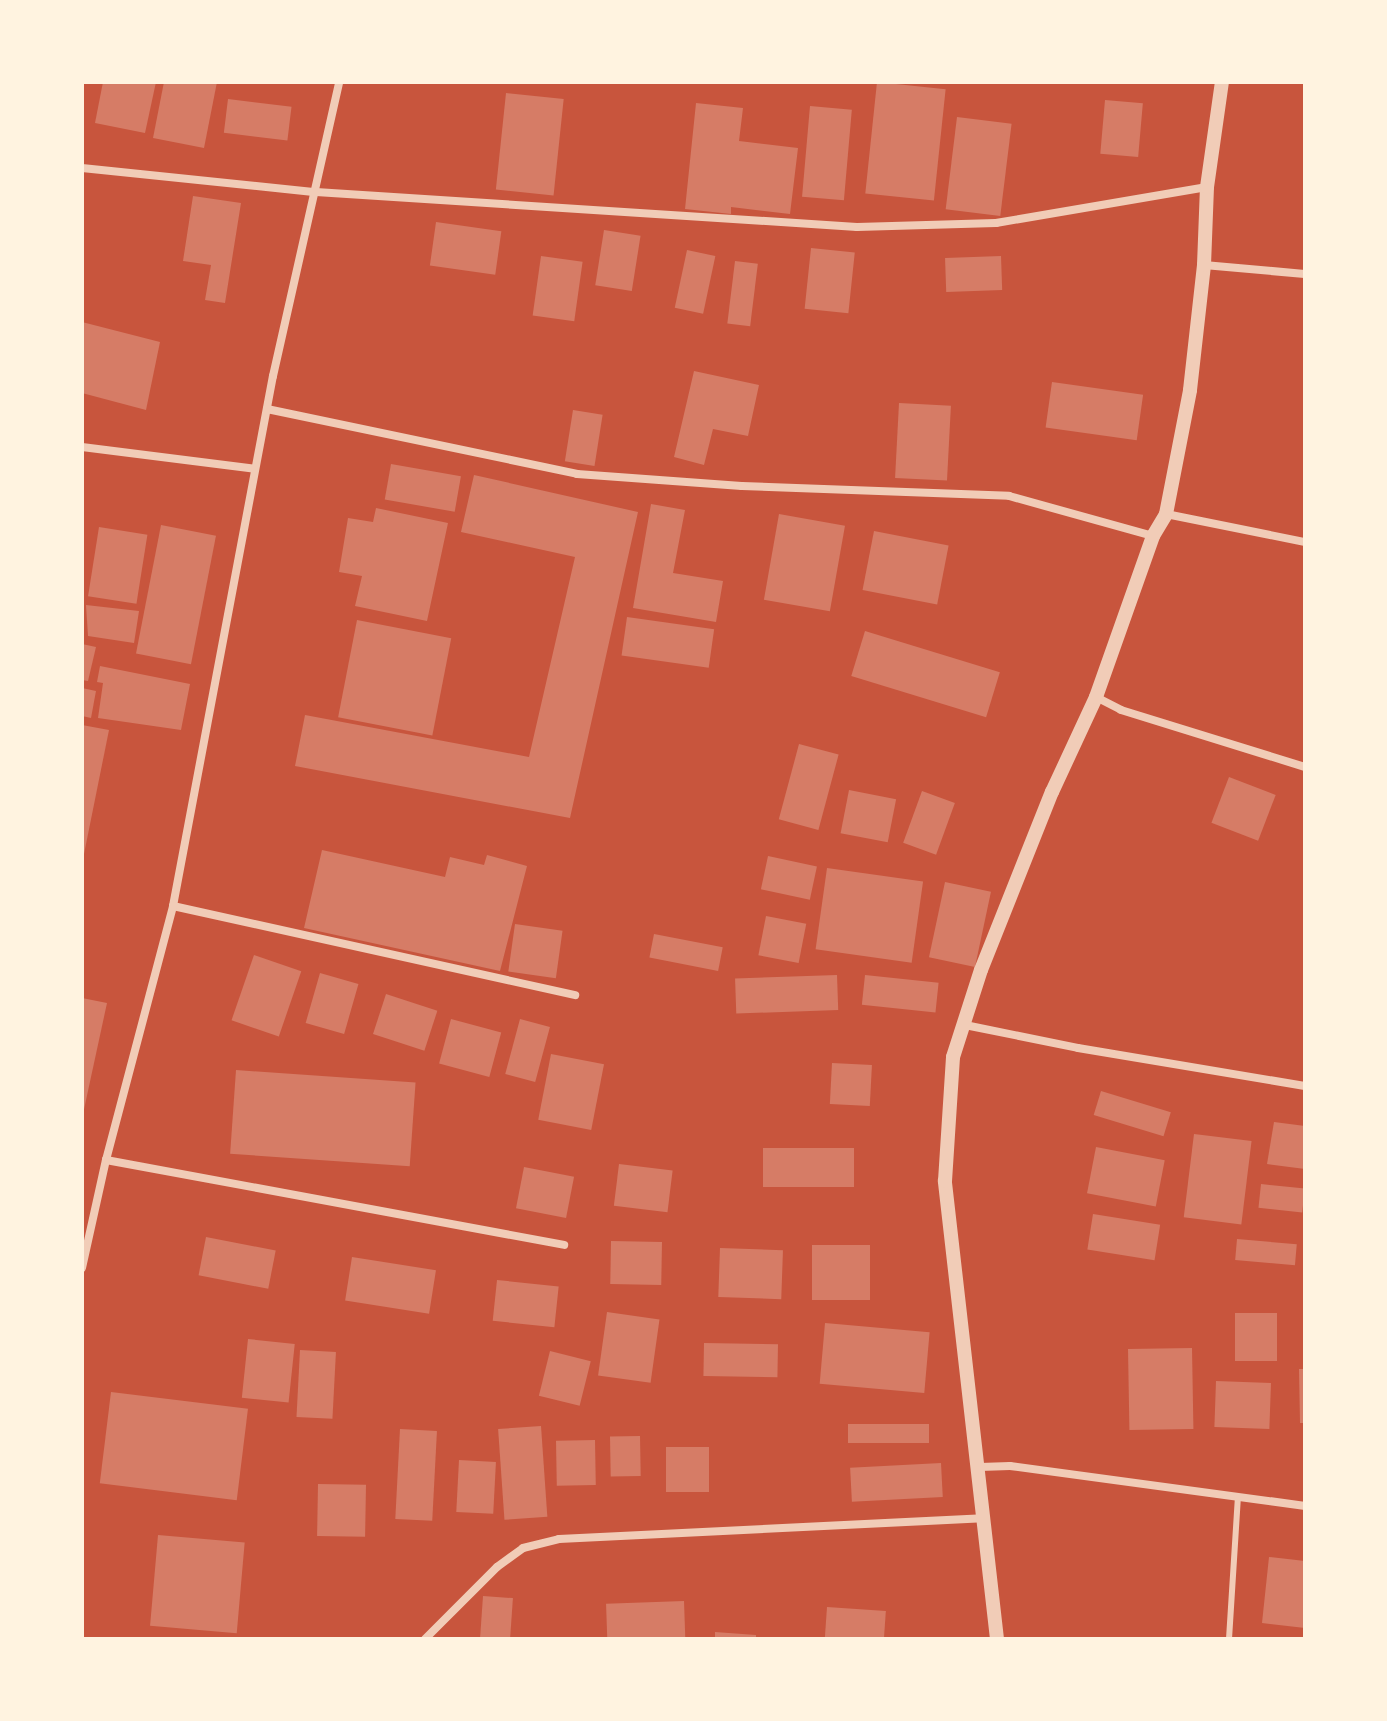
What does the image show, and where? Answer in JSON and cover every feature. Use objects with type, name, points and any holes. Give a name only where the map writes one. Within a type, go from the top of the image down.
[{"type":"street","points":[[82,1268],[106,1160],[173,906],[267,409],[339,82]]},
{"type":"street","points":[[997,1639],[982,1518],[980,1467],[964,1365],[945,1181],[953,1057],[981,970],[1052,792],[1096,697],[1153,536],[1166,514],[1190,390],[1204,265],[1207,187],[1222,82]]},
{"type":"street","points":[[82,168],[316,192],[857,227],[996,223],[1207,187]]},
{"type":"street","points":[[1204,265],[1305,274]]},
{"type":"street","points":[[267,409],[577,474],[742,486],[1009,496],[1153,536]]},
{"type":"street","points":[[82,447],[255,469]]},
{"type":"street","points":[[1166,514],[1305,542]]},
{"type":"street","points":[[1096,697],[1121,710],[1305,767]]},
{"type":"street","points":[[173,906],[575,995]]},
{"type":"street","points":[[965,1025],[1078,1048],[1305,1086]]},
{"type":"street","points":[[106,1160],[564,1245]]},
{"type":"street","points":[[980,1467],[1010,1466],[1305,1506]]},
{"type":"street","points":[[425,1639],[469,1593],[523,1548],[559,1539],[982,1518]]},
{"type":"lane","points":[[1229,1639],[1238,1497]]},
{"type":"building","points":[[103,82],[156,82],[145,133],[95,123]]},
{"type":"building","points":[[164,82],[217,82],[204,148],[153,138]]},
{"type":"building","points":[[877,82],[946,89],[934,201],[865,193]]},
{"type":"building","points":[[506,93],[564,99],[554,196],[496,189]]},
{"type":"building","points":[[228,99],[292,107],[287,141],[224,133]]},
{"type":"building","points":[[1105,100],[1143,103],[1138,157],[1100,154]]},
{"type":"building","points":[[696,103],[743,108],[739,141],[798,148],[790,214],[731,207],[731,214],[685,209]]},
{"type":"building","points":[[810,106],[852,110],[844,200],[802,197]]},
{"type":"building","points":[[957,117],[1012,124],[1000,216],[946,209]]},
{"type":"building","points":[[193,196],[241,203],[225,303],[205,300],[211,265],[183,261]]},
{"type":"building","points":[[436,222],[501,231],[495,275],[430,266]]},
{"type":"building","points":[[604,230],[641,236],[632,291],[595,285]]},
{"type":"building","points":[[811,248],[855,253],[848,313],[805,309]]},
{"type":"building","points":[[687,250],[715,256],[703,314],[675,308]]},
{"type":"building","points":[[541,256],[583,262],[574,321],[533,315]]},
{"type":"building","points":[[1001,256],[1002,290],[946,292],[945,258]]},
{"type":"building","points":[[735,261],[758,264],[750,326],[727,324]]},
{"type":"building","points":[[82,322],[160,342],[146,410],[82,393]]},
{"type":"building","points":[[694,371],[759,385],[748,436],[713,429],[704,465],[674,457]]},
{"type":"building","points":[[1052,382],[1143,395],[1137,440],[1046,428]]},
{"type":"building","points":[[899,403],[951,406],[947,481],[895,478]]},
{"type":"building","points":[[573,410],[603,415],[594,466],[565,461]]},
{"type":"building","points":[[391,464],[461,476],[455,512],[385,499]]},
{"type":"building","points":[[474,475],[638,512],[570,818],[295,766],[305,715],[529,757],[575,557],[461,532]]},
{"type":"building","points":[[651,504],[685,510],[673,573],[723,581],[716,622],[633,608]]},
{"type":"building","points":[[376,508],[448,523],[427,621],[355,606],[362,576],[339,572],[348,518],[373,522]]},
{"type":"building","points":[[779,514],[845,526],[830,611],[764,600]]},
{"type":"building","points":[[161,525],[216,536],[191,664],[136,654]]},
{"type":"building","points":[[99,527],[147,535],[136,604],[88,596]]},
{"type":"building","points":[[874,531],[949,546],[937,604],[863,590]]},
{"type":"building","points":[[86,605],[139,611],[134,643],[88,636]]},
{"type":"building","points":[[627,617],[714,629],[709,668],[622,656]]},
{"type":"building","points":[[357,620],[451,638],[432,735],[338,717]]},
{"type":"building","points":[[865,631],[1000,672],[986,717],[851,676]]},
{"type":"building","points":[[82,644],[96,647],[88,681],[82,680]]},
{"type":"building","points":[[100,666],[190,684],[181,730],[98,718],[103,683],[97,682]]},
{"type":"building","points":[[82,688],[96,691],[91,718],[82,716]]},
{"type":"building","points":[[82,725],[109,730],[83,859],[82,858]]},
{"type":"building","points":[[799,744],[839,755],[818,830],[779,819]]},
{"type":"building","points":[[1229,777],[1276,795],[1258,841],[1211,823]]},
{"type":"building","points":[[849,790],[896,799],[888,842],[841,833]]},
{"type":"building","points":[[922,791],[955,803],[936,855],[903,843]]},
{"type":"building","points":[[322,850],[445,877],[450,857],[484,865],[487,855],[527,866],[500,971],[304,928]]},
{"type":"building","points":[[768,856],[817,866],[810,900],[761,889]]},
{"type":"building","points":[[827,868],[923,881],[912,963],[816,949]]},
{"type":"building","points":[[945,882],[991,892],[975,967],[929,957]]},
{"type":"building","points":[[766,916],[806,924],[799,963],[758,955]]},
{"type":"building","points":[[515,924],[563,931],[556,978],[508,972]]},
{"type":"building","points":[[654,934],[723,947],[718,971],[649,958]]},
{"type":"building","points":[[254,955],[301,971],[279,1037],[232,1020]]},
{"type":"building","points":[[320,973],[358,984],[344,1034],[306,1023]]},
{"type":"building","points":[[837,975],[838,1010],[736,1014],[735,979]]},
{"type":"building","points":[[865,975],[939,983],[935,1013],[862,1005]]},
{"type":"building","points":[[386,994],[437,1011],[424,1051],[373,1034]]},
{"type":"building","points":[[82,998],[107,1003],[83,1114],[82,1114]]},
{"type":"building","points":[[451,1019],[501,1032],[489,1077],[439,1063]]},
{"type":"building","points":[[520,1019],[550,1027],[535,1082],[505,1074]]},
{"type":"building","points":[[551,1054],[604,1064],[591,1130],[538,1120]]},
{"type":"building","points":[[832,1063],[872,1065],[870,1106],[830,1104]]},
{"type":"building","points":[[236,1070],[416,1083],[410,1166],[230,1154]]},
{"type":"building","points":[[1101,1091],[1171,1112],[1164,1136],[1094,1115]]},
{"type":"building","points":[[1274,1122],[1305,1126],[1305,1169],[1267,1164]]},
{"type":"building","points":[[1194,1134],[1252,1141],[1241,1224],[1184,1217]]},
{"type":"building","points":[[1096,1147],[1165,1160],[1156,1206],[1087,1193]]},
{"type":"building","points":[[763,1148],[854,1148],[854,1187],[763,1187]]},
{"type":"building","points":[[619,1164],[673,1171],[667,1212],[614,1206]]},
{"type":"building","points":[[524,1167],[574,1177],[566,1218],[516,1208]]},
{"type":"building","points":[[1261,1184],[1305,1189],[1302,1212],[1258,1208]]},
{"type":"building","points":[[1093,1214],[1160,1225],[1155,1260],[1087,1250]]},
{"type":"building","points":[[206,1237],[276,1251],[268,1289],[199,1275]]},
{"type":"building","points":[[1237,1239],[1297,1244],[1295,1265],[1235,1260]]},
{"type":"building","points":[[611,1241],[662,1242],[661,1285],[610,1284]]},
{"type":"building","points":[[812,1245],[870,1245],[870,1300],[812,1300]]},
{"type":"building","points":[[720,1248],[783,1250],[781,1299],[718,1297]]},
{"type":"building","points":[[352,1257],[436,1270],[429,1314],[345,1300]]},
{"type":"building","points":[[497,1280],[559,1286],[554,1327],[493,1321]]},
{"type":"building","points":[[607,1312],[659,1319],[651,1383],[598,1375]]},
{"type":"building","points":[[1235,1313],[1277,1313],[1277,1361],[1235,1361]]},
{"type":"building","points":[[825,1323],[930,1332],[924,1393],[820,1384]]},
{"type":"building","points":[[248,1339],[295,1344],[289,1403],[242,1398]]},
{"type":"building","points":[[704,1343],[778,1344],[777,1377],[703,1376]]},
{"type":"building","points":[[1192,1348],[1193,1429],[1129,1430],[1128,1349]]},
{"type":"building","points":[[300,1350],[336,1352],[332,1419],[296,1417]]},
{"type":"building","points":[[550,1351],[591,1361],[580,1406],[539,1396]]},
{"type":"building","points":[[1299,1369],[1305,1369],[1305,1423],[1300,1423]]},
{"type":"building","points":[[1216,1381],[1271,1383],[1269,1429],[1214,1427]]},
{"type":"building","points":[[111,1392],[248,1409],[237,1500],[100,1483]]},
{"type":"building","points":[[848,1424],[929,1424],[929,1443],[848,1443]]},
{"type":"building","points":[[541,1426],[547,1517],[504,1520],[498,1429]]},
{"type":"building","points":[[400,1429],[437,1431],[432,1521],[395,1519]]},
{"type":"building","points":[[640,1436],[641,1476],[611,1477],[610,1437]]},
{"type":"building","points":[[595,1440],[596,1485],[557,1486],[556,1441]]},
{"type":"building","points":[[666,1447],[709,1447],[709,1492],[666,1492]]},
{"type":"building","points":[[459,1460],[496,1462],[493,1514],[456,1512]]},
{"type":"building","points":[[941,1463],[943,1497],[852,1502],[850,1468]]},
{"type":"building","points":[[318,1484],[366,1485],[365,1537],[317,1536]]},
{"type":"building","points":[[158,1535],[245,1543],[237,1633],[150,1626]]},
{"type":"building","points":[[1269,1557],[1305,1561],[1305,1628],[1262,1623]]},
{"type":"building","points":[[483,1596],[513,1598],[510,1639],[480,1639]]},
{"type":"building","points":[[684,1601],[685,1639],[607,1639],[606,1604]]},
{"type":"building","points":[[827,1607],[886,1611],[884,1639],[825,1639]]},
{"type":"building","points":[[715,1632],[756,1635],[756,1639],[715,1639]]}]
